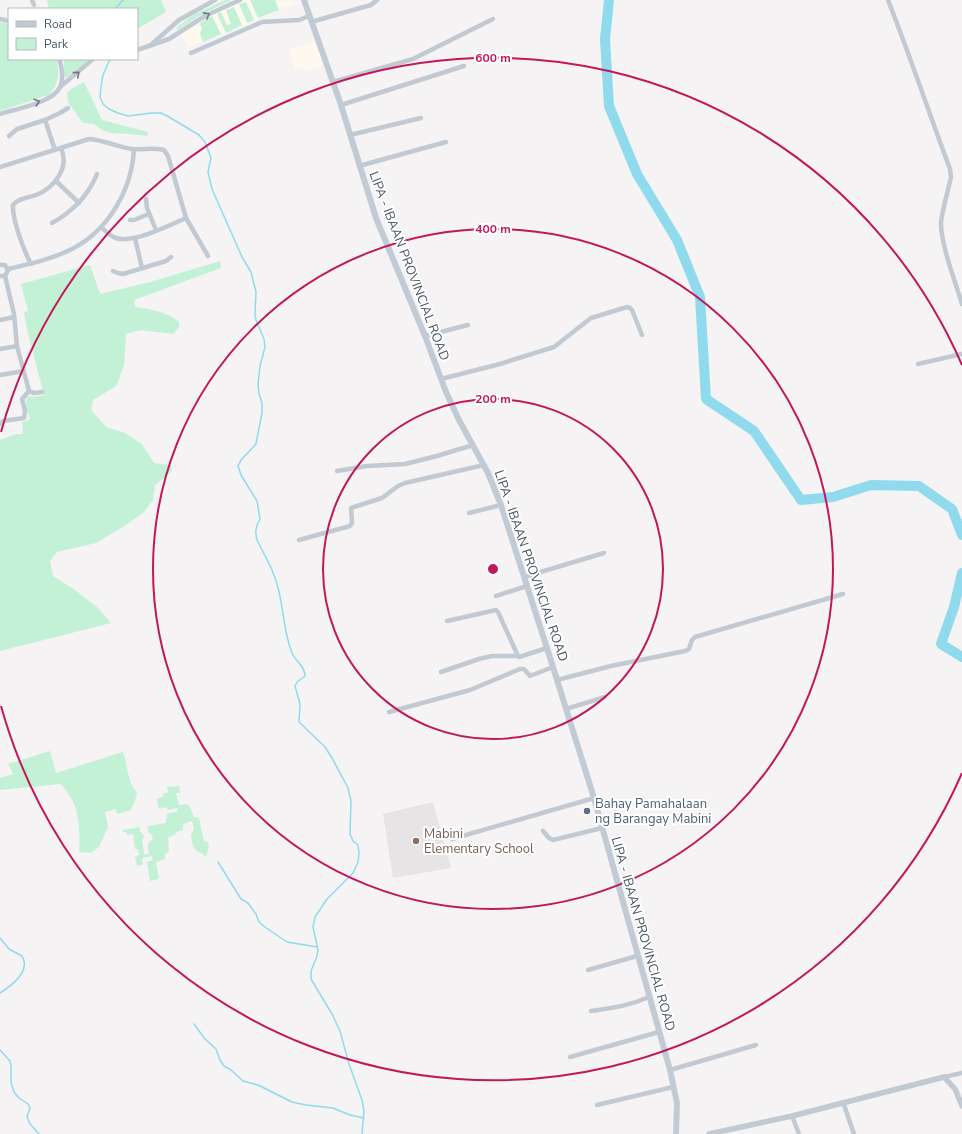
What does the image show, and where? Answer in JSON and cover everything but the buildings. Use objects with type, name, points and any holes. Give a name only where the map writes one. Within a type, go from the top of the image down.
[{"type":"main road","name":"LIPA - IBAAN PROVINCIAL ROAD","points":[[304,0],[341,105],[359,166],[378,222],[441,379],[452,404],[484,465],[501,505],[594,798],[670,1070],[676,1103],[676,1134]]},
{"type":"street","points":[[151,44],[179,20],[215,0]]},
{"type":"street","points":[[138,50],[172,38],[205,16],[240,0]]},
{"type":"street","points":[[191,53],[262,22],[310,19],[372,5],[377,0]]},
{"type":"street","points":[[888,0],[902,34],[950,170],[951,177],[941,223],[943,238],[962,304]]},
{"type":"street","points":[[333,82],[413,59],[493,19]]},
{"type":"street","points":[[59,60],[62,76],[60,87]]},
{"type":"street","points":[[0,114],[45,100],[52,96],[60,87],[92,60]]},
{"type":"street","points":[[341,105],[464,66]]},
{"type":"street","points":[[9,136],[17,129],[45,120],[68,108]]},
{"type":"street","points":[[350,135],[421,118]]},
{"type":"street","points":[[45,120],[55,150]]},
{"type":"street","points":[[0,167],[89,139],[102,140],[134,149],[161,149],[166,152],[186,218],[208,256]]},
{"type":"street","points":[[359,166],[446,142]]},
{"type":"street","points":[[31,264],[25,251],[14,216],[12,202],[42,192],[56,181],[64,162],[61,148]]},
{"type":"street","points":[[29,391],[17,346],[14,317],[2,276],[8,272],[8,269],[45,260],[72,249],[101,227],[115,210],[126,188],[133,164],[134,149]]},
{"type":"street","points":[[52,223],[67,214],[79,203],[91,187],[97,174]]},
{"type":"street","points":[[56,181],[79,203]]},
{"type":"street","points":[[146,199],[147,208],[156,230]]},
{"type":"street","points":[[130,220],[134,220],[149,214]]},
{"type":"street","points":[[101,227],[115,238],[135,238],[186,218]]},
{"type":"street","points":[[135,238],[142,268]]},
{"type":"street","points":[[113,271],[122,274],[166,261],[171,257]]},
{"type":"street","points":[[0,264],[5,265],[8,269]]},
{"type":"street","points":[[441,379],[500,364],[554,347],[591,318],[627,307],[632,310],[642,335]]},
{"type":"street","points":[[0,320],[14,317]]},
{"type":"street","points":[[425,336],[468,325]]},
{"type":"street","points":[[0,349],[17,346]]},
{"type":"street","points":[[918,364],[962,354]]},
{"type":"street","points":[[0,375],[24,371]]},
{"type":"street","points":[[29,391],[34,393],[42,392]]},
{"type":"street","points":[[0,422],[24,418],[22,399],[29,391]]},
{"type":"street","points":[[337,470],[367,466],[405,464],[473,445]]},
{"type":"street","points":[[299,540],[350,526],[352,523],[351,508],[382,498],[398,486],[405,483],[484,465]]},
{"type":"street","points":[[468,513],[501,505]]},
{"type":"street","points":[[524,577],[604,553]]},
{"type":"street","points":[[496,596],[527,586]]},
{"type":"street","points":[[557,680],[611,666],[685,651],[689,649],[695,636],[843,594]]},
{"type":"street","points":[[447,621],[496,610],[518,656]]},
{"type":"street","points":[[441,672],[492,656],[519,657],[547,648]]},
{"type":"street","points":[[389,712],[470,690],[520,669],[524,669],[530,676],[553,667]]},
{"type":"street","points":[[566,709],[606,697]]},
{"type":"street","points":[[452,839],[594,798]]},
{"type":"street","points":[[544,831],[549,838],[553,840],[602,828]]},
{"type":"street","points":[[588,970],[637,956]]},
{"type":"street","points":[[591,1011],[621,1007],[633,1004],[649,997]]},
{"type":"street","points":[[570,1057],[659,1032]]},
{"type":"street","points":[[670,1070],[756,1045]]},
{"type":"street","points":[[709,1134],[792,1116],[962,1073]]},
{"type":"street","points":[[944,1077],[955,1089],[962,1106]]},
{"type":"street","points":[[597,1106],[673,1087]]},
{"type":"street","points":[[843,1102],[854,1134]]},
{"type":"street","points":[[792,1116],[799,1134]]},
{"type":"shaded area","points":[[242,0],[303,1],[189,47],[180,34],[215,12]]},
{"type":"shaded area","points":[[315,41],[326,65],[304,72],[302,68],[295,70],[288,50]]},
{"type":"shaded area","name":"Mabini Elementary School","points":[[433,802],[451,868],[393,878],[383,814]]},
{"type":"green space","points":[[47,0],[161,0],[166,12],[138,28],[138,8],[49,8]]},
{"type":"green space","points":[[225,0],[231,0],[199,16],[178,30],[176,28],[193,15]]},
{"type":"green space","points":[[250,0],[275,0],[279,10],[258,18]]},
{"type":"green space","points":[[246,2],[254,20],[247,23],[239,4]]},
{"type":"green space","points":[[234,7],[242,25],[226,33],[217,14],[221,12],[227,25],[231,24],[226,10]]},
{"type":"green space","points":[[212,16],[221,34],[203,42],[200,34],[202,27],[199,24]]},
{"type":"green space","points":[[0,22],[8,24],[8,60],[56,60],[58,78],[52,91],[48,95],[0,111]]},
{"type":"green space","points":[[64,60],[87,60],[66,78],[64,74]]},
{"type":"green space","points":[[84,82],[102,120],[148,132],[147,136],[109,132],[102,130],[94,124],[83,123],[68,102],[67,93]]},
{"type":"green space","points":[[220,261],[221,268],[134,300],[135,307],[164,313],[179,322],[179,327],[173,334],[141,330],[126,334],[124,366],[116,386],[93,400],[91,410],[106,427],[125,433],[142,444],[154,463],[170,465],[172,470],[155,485],[153,500],[143,513],[96,543],[57,552],[50,561],[53,576],[75,590],[97,607],[111,623],[0,651],[0,440],[16,434],[23,434],[22,422],[29,420],[30,418],[26,405],[28,396],[34,397],[44,395],[27,330],[24,312],[28,311],[21,284],[90,265],[100,294],[150,282]]},
{"type":"green space","points":[[50,751],[56,773],[123,752],[129,779],[137,792],[135,801],[131,810],[117,814],[116,809],[105,812],[108,827],[99,847],[91,853],[79,852],[78,816],[70,796],[61,784],[0,790],[0,778],[13,774],[8,764]]},
{"type":"green space","points":[[179,786],[180,793],[176,793],[179,805],[187,804],[194,817],[199,818],[204,841],[208,842],[209,846],[206,857],[197,851],[193,845],[191,834],[194,830],[192,821],[183,824],[183,830],[168,837],[169,852],[165,854],[165,859],[156,862],[159,879],[150,881],[147,862],[153,860],[152,856],[142,858],[143,865],[137,866],[135,857],[139,855],[138,849],[135,849],[133,834],[127,835],[126,832],[123,832],[123,830],[140,827],[140,832],[143,834],[144,838],[142,839],[144,854],[149,854],[148,844],[153,839],[151,834],[148,833],[148,826],[166,823],[167,814],[178,811],[177,808],[168,810],[166,807],[159,809],[157,799],[164,796],[163,794],[168,792],[167,787]]},
{"type":"waterway","points":[[116,8],[123,0]]},
{"type":"waterway","points":[[609,0],[605,39],[609,106],[637,174],[677,240],[700,297],[706,399],[754,431],[801,500],[833,497],[871,485],[919,486],[952,509],[962,535]]},
{"type":"waterway","points":[[110,60],[103,75],[101,87],[100,97],[103,104],[109,109],[128,116],[161,113],[199,135],[205,142],[211,158],[208,172],[212,189],[242,257],[251,272],[256,292],[255,314],[264,339],[265,347],[260,366],[258,384],[262,403],[262,413],[256,444],[241,460],[238,466],[241,475],[257,501],[260,519],[257,524],[256,536],[275,578],[289,645],[292,653],[305,673],[305,676],[297,682],[295,686],[300,704],[299,722],[325,747],[348,788],[351,801],[350,834],[353,841],[358,845],[358,862],[353,873],[327,899],[315,917],[313,927],[318,950],[311,971],[311,979],[332,1014],[340,1031],[349,1064],[362,1100],[364,1111],[362,1134]]},
{"type":"waterway","points":[[962,573],[954,607],[941,644],[962,657]]},
{"type":"waterway","points":[[218,862],[241,899],[248,903],[256,914],[259,922],[287,942],[317,947]]},
{"type":"waterway","points":[[0,938],[9,949],[22,956],[24,962],[24,967],[18,978],[0,993]]},
{"type":"waterway","points":[[194,1024],[205,1039],[216,1049],[224,1066],[243,1081],[258,1085],[292,1102],[333,1108],[350,1115],[364,1118]]},
{"type":"waterway","points":[[0,1050],[10,1061],[11,1082],[14,1092],[19,1098],[28,1104],[30,1108],[27,1117],[30,1124],[39,1134]]},
{"type":"place","name":"Bahay Pamahalaan ng Barangay Mabini","points":[[587,811]]},
{"type":"place","name":"Mabini Elementary School","points":[[416,841]]}]
